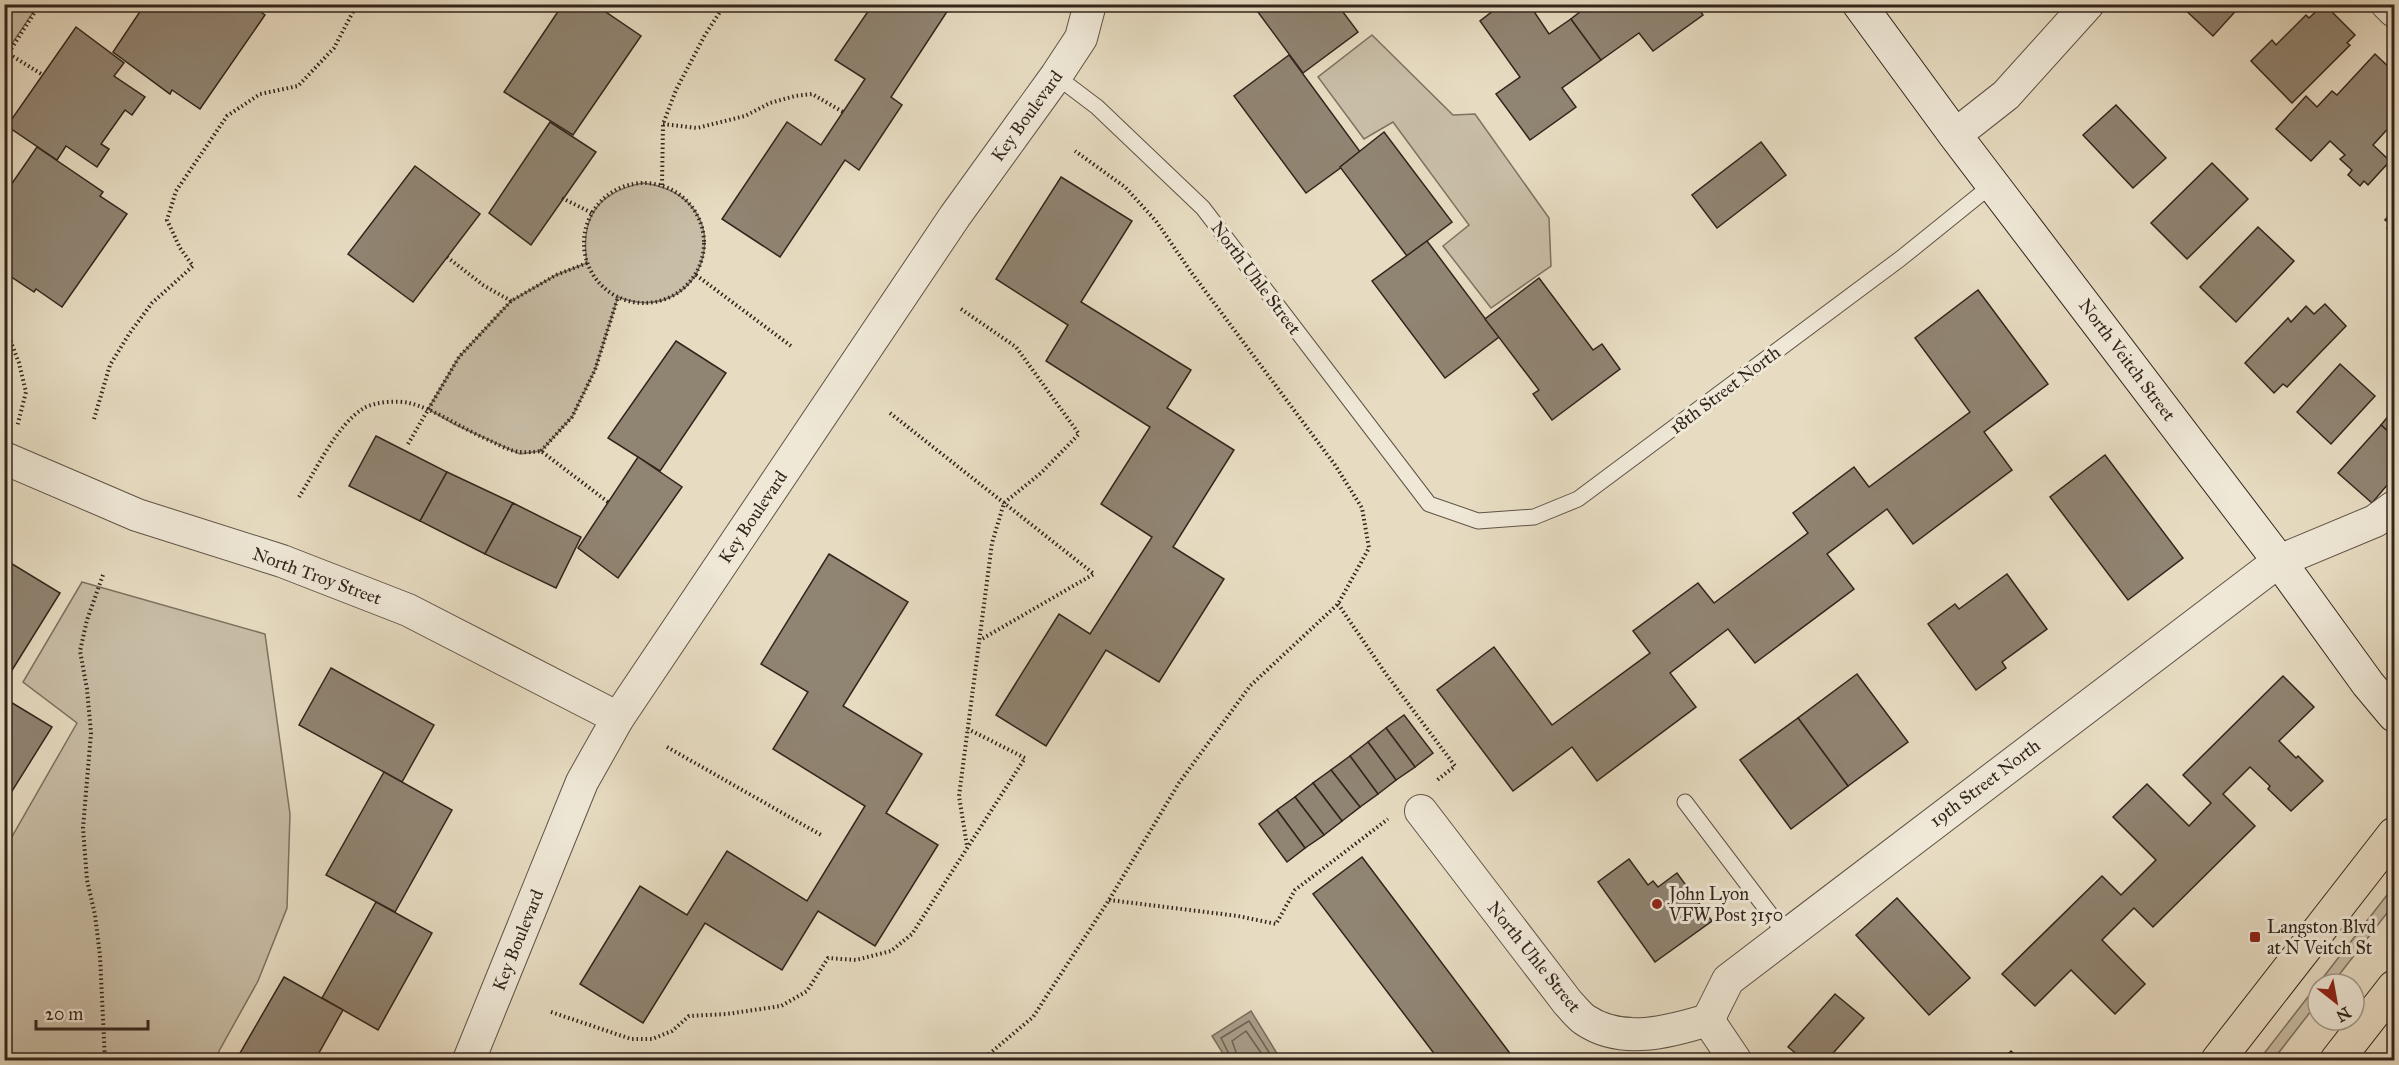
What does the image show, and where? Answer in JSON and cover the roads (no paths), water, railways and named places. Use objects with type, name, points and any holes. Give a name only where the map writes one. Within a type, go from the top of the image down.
[{"type":"main road","name":"North Veitch Street","points":[[1859,4],[1955,135],[2279,561],[2368,684],[2394,715]]},
{"type":"main road","points":[[2218,1060],[2394,834]]},
{"type":"main road","points":[[2337,1060],[2394,987]]},
{"type":"street","name":"Key Boulevard","points":[[469,1060],[582,782],[618,718],[955,216],[1082,38],[1090,4]]},
{"type":"street","points":[[1955,135],[2006,94],[2088,4]]},
{"type":"street","points":[[2387,4],[2394,11]]},
{"type":"street","name":"North Troy Street","points":[[6,459],[137,515],[282,561],[408,610],[618,718]]},
{"type":"street","name":"19th Street North","points":[[1708,1020],[1728,980],[2279,561],[2375,521],[2394,507]]},
{"type":"street","name":"North Uhle Street","points":[[1424,799],[1561,994],[1584,1020],[1604,1029],[1643,1035],[1674,1030],[1708,1020]]},
{"type":"street","points":[[1708,1020],[1735,1060]]},
{"type":"lane","name":"North Uhle Street","points":[[1056,76],[1097,107],[1203,208],[1429,504]]},
{"type":"lane","name":"18th Street North","points":[[1429,504],[1478,521],[1534,517],[1578,499],[1900,259],[1993,184]]},
{"type":"lane","points":[[1685,802],[1786,935]]},
{"type":"water","points":[[1251,1011],[1281,1060],[1227,1060],[1212,1036]]},
{"type":"place","name":"John Lyon VFW Post 3150","points":[[1657,904]]},
{"type":"place","name":"Langston Blvd at N Veitch St","points":[[2255,937]]}]
